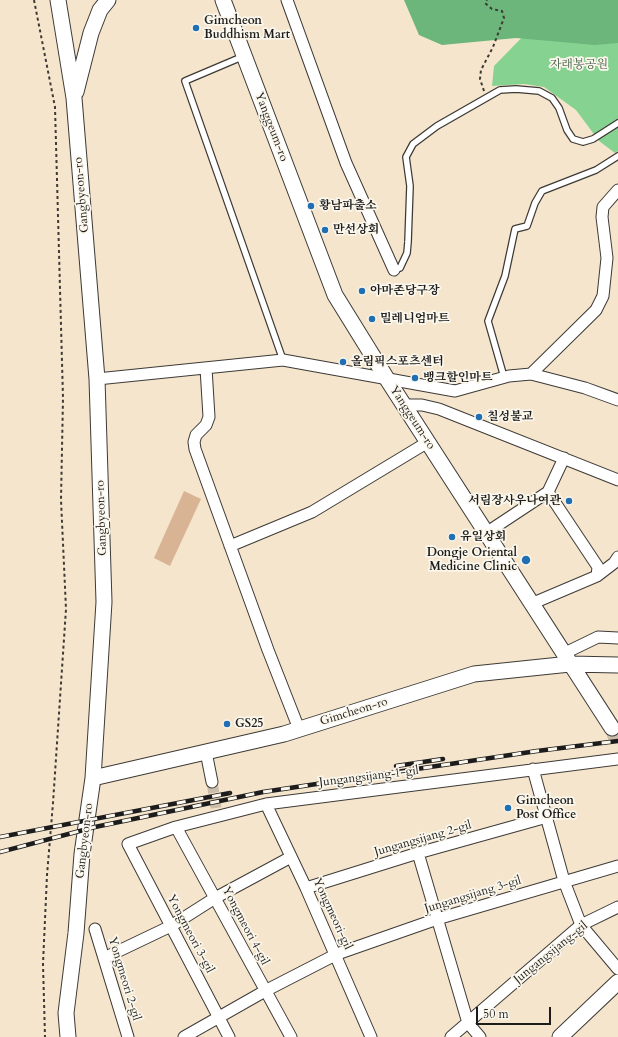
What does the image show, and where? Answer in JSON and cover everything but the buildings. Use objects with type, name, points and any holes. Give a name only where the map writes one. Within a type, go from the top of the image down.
[{"type":"street","name":"Gangbyeon-ro","points":[[58,0],[74,98],[97,380],[104,602],[93,778],[82,854],[76,934],[66,1013],[68,1037]]},
{"type":"street","points":[[74,98],[91,33],[100,10],[108,0]]},
{"type":"street","name":"Yanggeum-ro","points":[[223,0],[335,295],[566,659]]},
{"type":"street","points":[[287,0],[346,163],[394,270]]},
{"type":"street","points":[[532,374],[596,310],[603,296],[607,258],[602,217],[603,207],[618,190]]},
{"type":"street","points":[[97,380],[283,360],[455,391],[504,377],[532,374],[585,388],[618,400]]},
{"type":"street","points":[[206,368],[209,417],[206,425],[196,435],[194,442],[230,546],[299,729]]},
{"type":"street","points":[[403,404],[422,405],[439,409],[618,480]]},
{"type":"street","points":[[230,546],[312,512],[428,442]]},
{"type":"street","points":[[486,533],[548,492],[564,458]]},
{"type":"street","points":[[548,492],[598,567],[597,576]]},
{"type":"street","points":[[531,604],[597,576],[614,563],[618,557]]},
{"type":"street","points":[[612,728],[566,659],[598,637],[618,638]]},
{"type":"street","name":"Gimcheon-ro","points":[[93,778],[299,729],[474,674],[566,659],[618,665]]},
{"type":"street","points":[[206,752],[212,782]]},
{"type":"street","name":"Jungangsijang 1-gil","points":[[128,844],[217,812],[266,804],[618,758]]},
{"type":"street","points":[[533,769],[564,881],[581,925],[618,969]]},
{"type":"street","name":"Yongmeori-gil","points":[[266,804],[336,954],[371,1037]]},
{"type":"street","name":"Jungangsijang 2-gil","points":[[306,888],[418,853],[547,817]]},
{"type":"street","name":"Yongmeori 4-gil","points":[[176,826],[291,1037]]},
{"type":"street","name":"Yongmeori 3-gil","points":[[128,844],[229,1037]]},
{"type":"street","points":[[418,853],[468,1023],[480,1037]]},
{"type":"street","points":[[104,958],[171,926],[215,898],[291,857]]},
{"type":"street","name":"Jungangsijang 3-gil","points":[[184,1037],[265,991],[336,954],[437,919],[618,866]]},
{"type":"street","name":"Jungangsijang-gil","points":[[451,1037],[581,925],[618,907]]},
{"type":"street","name":"Yongmeori 2-gil","points":[[95,929],[128,1037]]},
{"type":"street","points":[[560,1037],[618,982]]},
{"type":"lane","points":[[244,56],[185,81],[283,360]]},
{"type":"lane","points":[[394,270],[400,268],[407,253],[410,186],[406,157],[413,144],[426,134],[500,90],[516,89],[539,91],[552,98],[559,108],[567,130],[573,139],[583,142],[593,139],[618,123]]},
{"type":"lane","points":[[504,377],[488,321],[505,276],[514,229],[527,226],[535,203],[542,191],[596,170],[618,156]]},
{"type":"path","points":[[34,0],[56,107],[63,398],[62,500],[66,609],[54,803],[46,882],[43,964],[45,1037]]},
{"type":"path","points":[[487,0],[485,3],[492,9],[502,11],[504,18],[493,47],[481,70],[480,79],[487,97]]},
{"type":"green space","points":[[404,0],[618,0],[618,43],[595,45],[516,38],[442,45],[419,35]]},
{"type":"green space","name":"자래봉공원","points":[[538,21],[618,39],[618,151],[615,153],[599,141],[576,110],[544,87],[524,84],[492,86],[494,66]]},
{"type":"tunnel","points":[[612,728],[618,744]]},
{"type":"tunnel","points":[[212,782],[216,808]]},
{"type":"railway","points":[[0,852],[95,827],[263,792],[537,751],[618,741]]},
{"type":"railway","points":[[396,766],[443,759]]},
{"type":"railway","points":[[0,837],[230,793]]},
{"type":"place","name":"Gimcheon Buddhism Mart","points":[[196,28]]},
{"type":"place","name":"황남파출소","points":[[311,206]]},
{"type":"place","name":"만선상회","points":[[325,230]]},
{"type":"place","name":"아마존당구장","points":[[362,291]]},
{"type":"place","name":"밀레니엄마트","points":[[372,319]]},
{"type":"place","name":"올림픽스포츠센터","points":[[343,362]]},
{"type":"place","name":"뱅크할인마트","points":[[415,378]]},
{"type":"place","name":"칠성불교","points":[[479,417]]},
{"type":"place","name":"서림장사우나여관","points":[[569,501]]},
{"type":"place","name":"유일상회","points":[[452,537]]},
{"type":"place","name":"Dongje Oriental Medicine Clinic","points":[[526,560]]},
{"type":"place","name":"GS25","points":[[227,724]]},
{"type":"place","name":"Gimcheon Post Office","points":[[508,808]]}]
